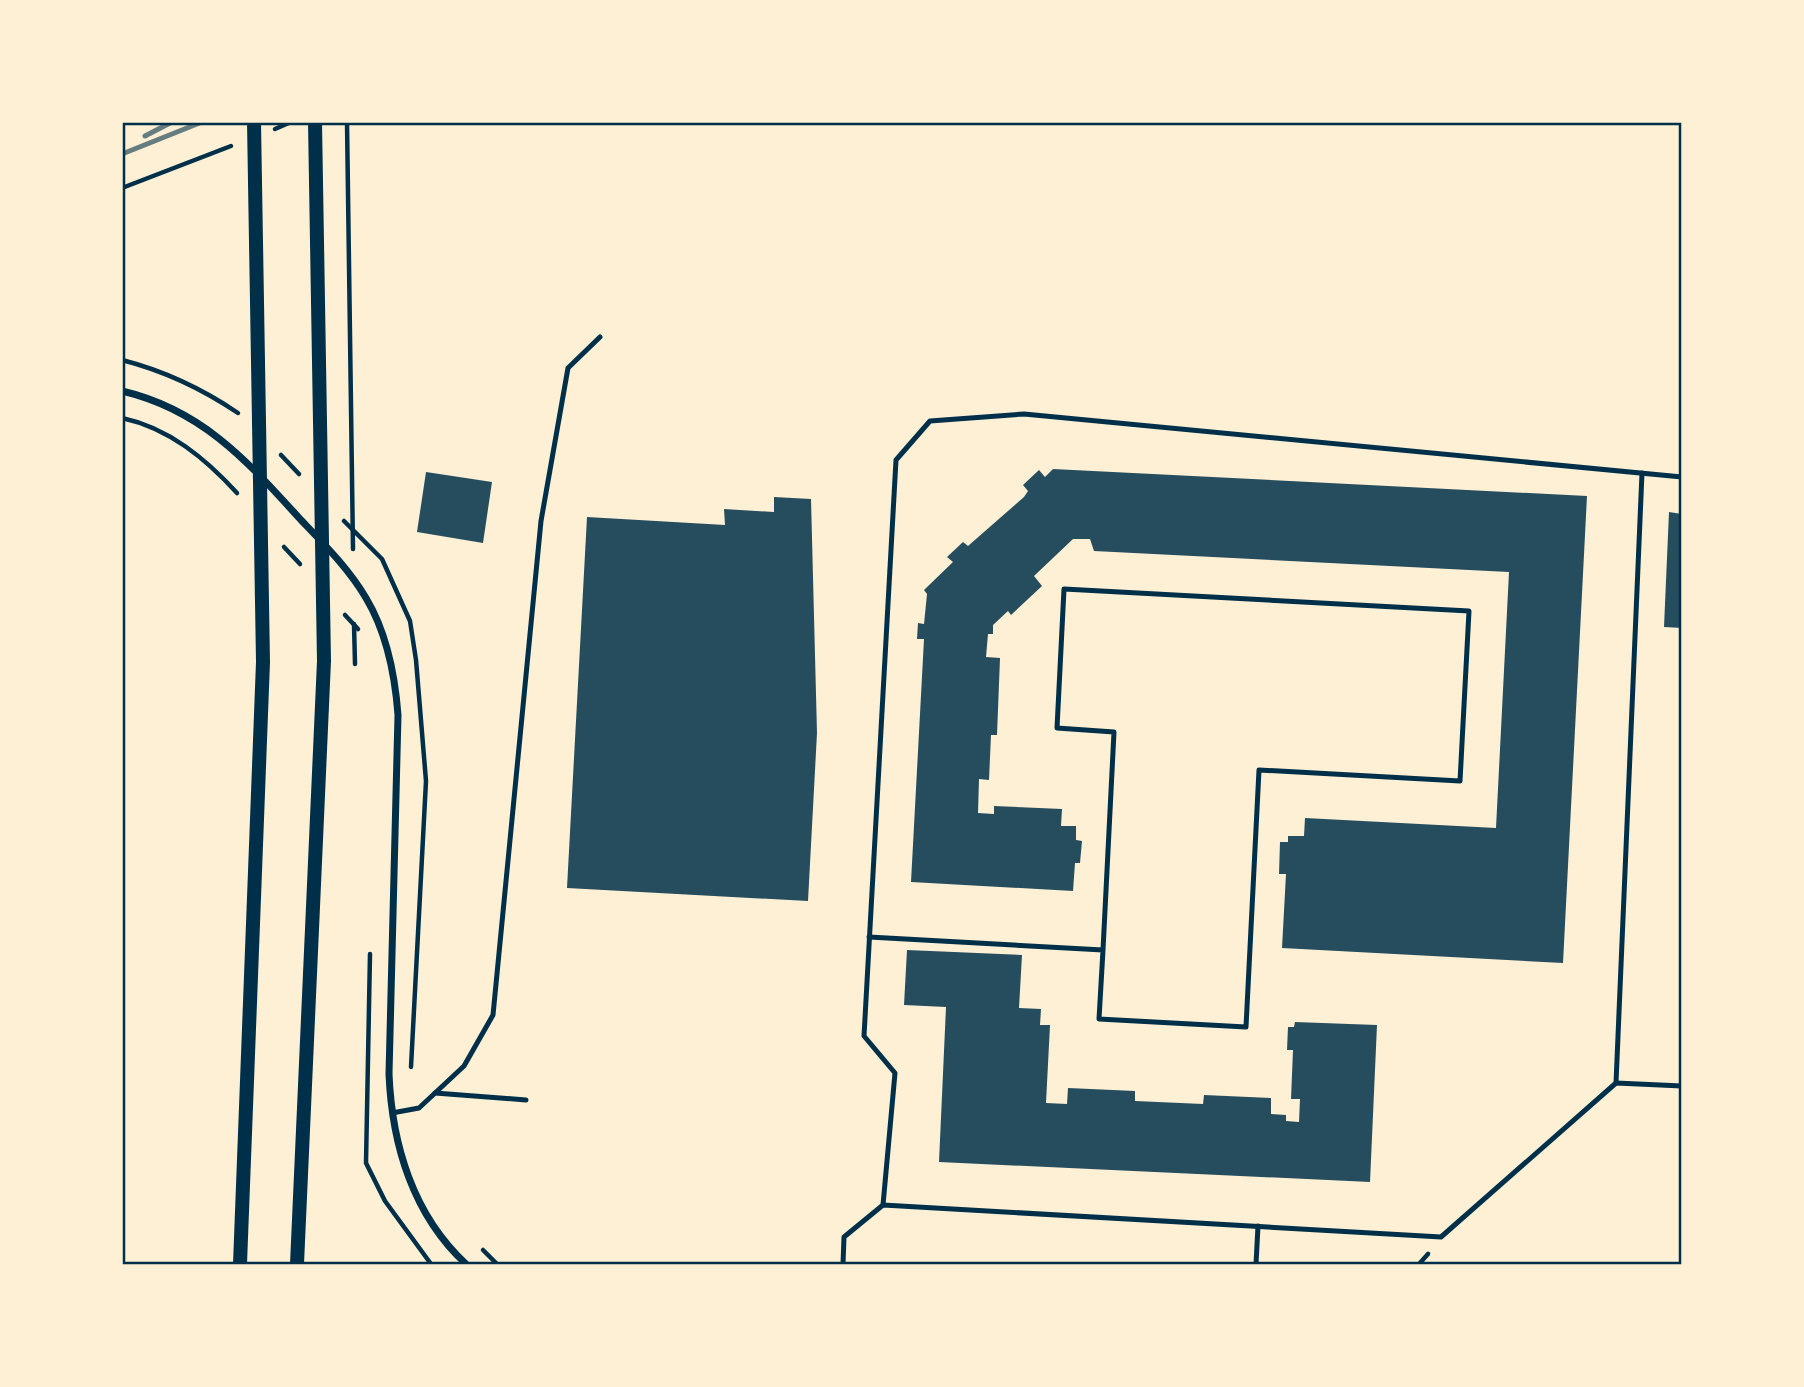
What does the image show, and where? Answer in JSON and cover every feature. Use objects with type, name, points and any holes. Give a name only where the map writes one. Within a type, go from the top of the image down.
[{"type":"main road","points":[[240,1265],[262,662],[254,122]]},
{"type":"main road","points":[[297,1265],[324,661],[315,122]]},
{"type":"street","points":[[122,391],[166,405],[239,451],[342,563],[367,599],[383,637],[396,680],[398,715],[389,1074],[393,1128],[414,1193],[433,1225],[467,1265]]},
{"type":"lane","points":[[391,1113],[418,1108],[464,1066],[493,1015],[541,521],[568,368],[600,337]]},
{"type":"lane","points":[[883,1205],[895,1073],[864,1036],[895,460],[930,421],[1024,414],[1682,478]]},
{"type":"lane","points":[[1616,1083],[1642,473]]},
{"type":"lane","points":[[1064,589],[1469,611],[1460,781],[1259,770],[1246,1027],[1099,1019],[1103,950],[1114,732],[1057,729],[1064,589]]},
{"type":"lane","points":[[869,937],[1103,950]]},
{"type":"lane","points":[[843,1265],[844,1237],[883,1205],[1441,1237],[1616,1083],[1682,1086]]},
{"type":"lane","points":[[435,1093],[526,1100]]},
{"type":"lane","points":[[1256,1265],[1258,1226]]},
{"type":"path","points":[[265,133],[291,122]]},
{"type":"path","points":[[347,122],[353,553]]},
{"type":"path","points":[[122,188],[239,143]]},
{"type":"path","points":[[122,360],[162,371],[211,394],[244,417]]},
{"type":"path","points":[[272,446],[309,484]]},
{"type":"path","points":[[336,512],[382,559],[410,621],[416,660],[426,782],[409,1110]]},
{"type":"path","points":[[354,608],[355,664]]},
{"type":"path","points":[[479,1247],[497,1265]]},
{"type":"building","points":[[1053,469],[1587,496],[1563,963],[1282,948],[1286,874],[1279,874],[1280,842],[1288,842],[1288,836],[1304,836],[1305,818],[1496,828],[1509,572],[1094,551],[1090,539],[1073,539],[1034,576],[1042,586],[1011,615],[1008,611],[993,625],[993,634],[988,634],[986,657],[1000,658],[997,735],[991,735],[989,780],[979,779],[978,813],[994,814],[994,806],[1062,809],[1061,826],[1076,826],[1076,840],[1082,841],[1080,863],[1075,863],[1073,891],[911,882],[924,639],[917,639],[918,623],[924,624],[927,594],[924,590],[953,562],[947,557],[963,542],[968,546],[1024,497],[1028,491],[1023,485],[1039,470],[1045,477]]},
{"type":"building","points":[[426,472],[492,482],[483,543],[417,532]]},
{"type":"building","points":[[774,497],[811,499],[817,733],[808,901],[567,888],[587,517],[725,525],[724,509],[774,512]]},
{"type":"building","points":[[1669,512],[1682,514],[1682,628],[1664,627]]},
{"type":"building","points":[[907,950],[1022,955],[1019,1008],[1041,1009],[1040,1025],[1050,1025],[1046,1103],[1067,1104],[1068,1088],[1135,1091],[1135,1101],[1203,1104],[1204,1095],[1271,1098],[1271,1114],[1286,1115],[1286,1121],[1299,1122],[1300,1099],[1291,1099],[1293,1050],[1287,1050],[1288,1027],[1294,1027],[1295,1022],[1377,1025],[1370,1182],[939,1162],[946,1007],[904,1005]]},
{"type":"railway","points":[[145,136],[172,122]]},
{"type":"railway","points":[[122,154],[202,122]]}]
